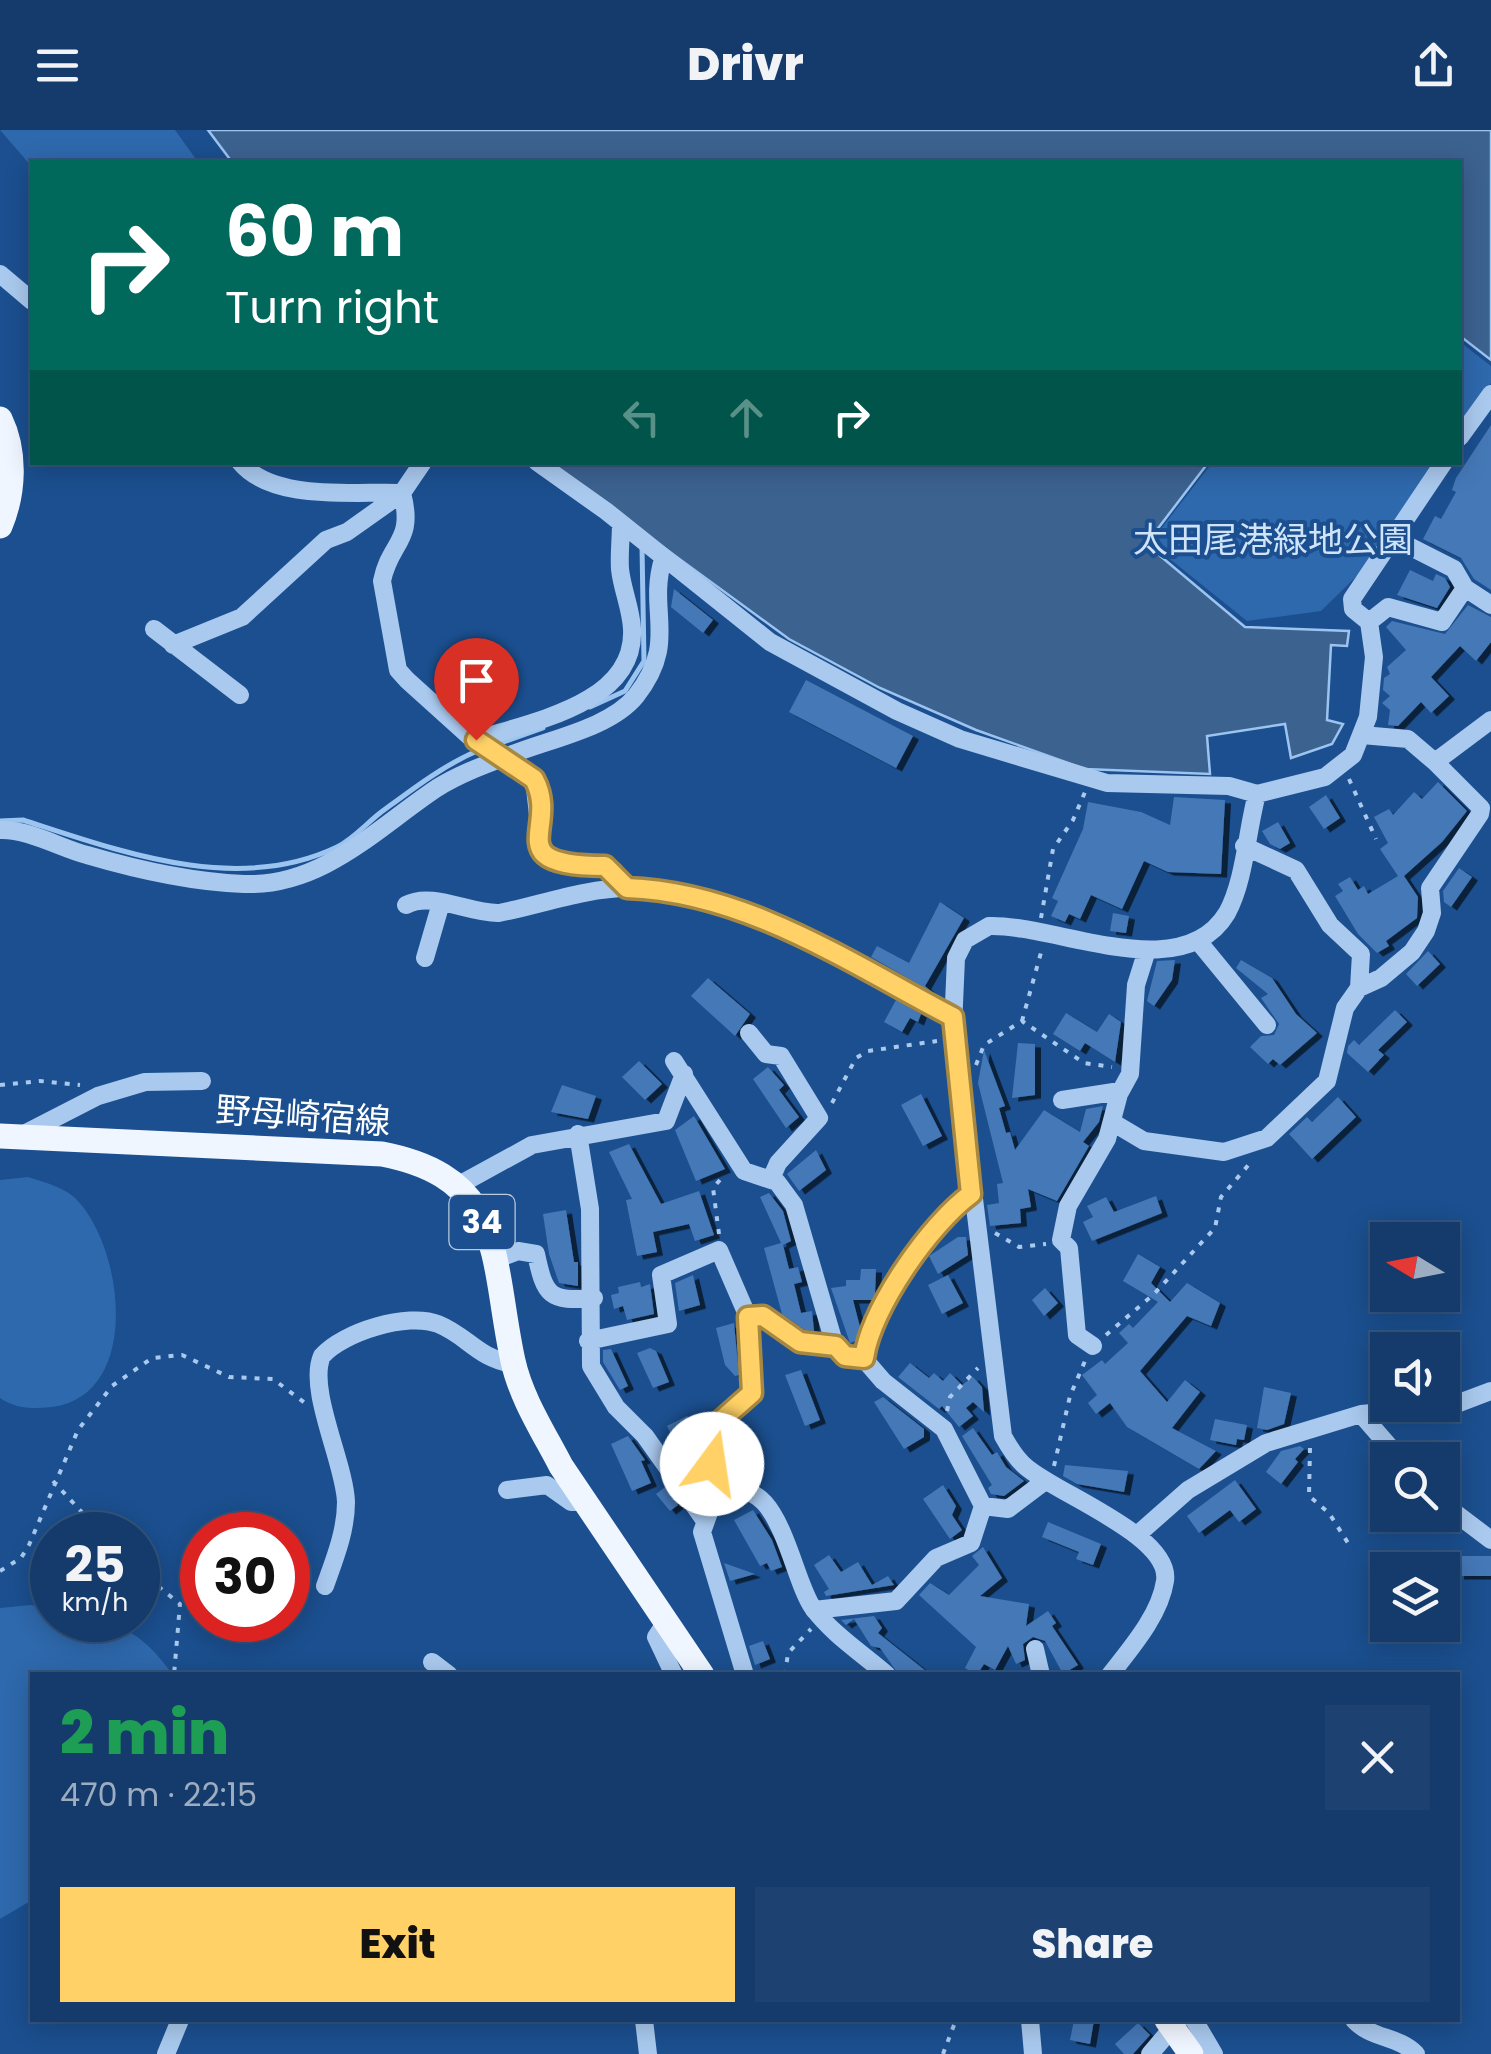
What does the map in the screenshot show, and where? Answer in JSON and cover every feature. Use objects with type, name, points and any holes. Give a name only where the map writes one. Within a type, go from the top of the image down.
[{"type":"main road","points":[[0,419],[12,470],[10,494],[0,526]]},
{"type":"main road","name":"野母崎宿線","points":[[9,1137],[382,1154],[411,1159],[459,1185]]},
{"type":"main road","name":"34","points":[[459,1185],[494,1243],[513,1364],[555,1454],[700,1672]]},
{"type":"main road","points":[[1178,2022],[1191,2054]]},
{"type":"street","points":[[0,274],[30,299]]},
{"type":"street","points":[[1462,433],[1491,394]]},
{"type":"street","points":[[243,465],[252,476],[282,487],[402,493]]},
{"type":"street","points":[[173,644],[242,618],[326,540],[348,532],[402,493],[421,465]]},
{"type":"street","points":[[541,465],[625,526],[770,642],[897,711],[960,740],[1107,783],[1229,786],[1257,794],[1312,782],[1343,765],[1362,736],[1374,657],[1369,622],[1354,610],[1352,599],[1442,465]]},
{"type":"street","points":[[402,493],[405,536],[384,567],[382,581],[392,614],[398,670],[476,740],[538,786],[542,851],[558,864],[614,870],[627,888]]},
{"type":"street","points":[[476,740],[576,704],[612,684],[621,672],[632,634],[620,567],[625,526]]},
{"type":"street","points":[[1395,539],[1454,569],[1466,588],[1491,605]]},
{"type":"street","points":[[0,830],[191,880],[281,882],[364,844],[438,788],[500,758],[612,716],[633,700],[658,658],[662,642],[658,555]]},
{"type":"street","points":[[1369,622],[1388,607],[1442,622],[1466,588]]},
{"type":"street","points":[[154,629],[240,695]]},
{"type":"street","points":[[1436,762],[1491,720]]},
{"type":"street","points":[[1112,1122],[1144,1141],[1224,1152],[1267,1138],[1327,1081],[1345,1008],[1359,988],[1381,978],[1412,952],[1430,922],[1430,888],[1481,808],[1408,739],[1362,736]]},
{"type":"street","points":[[1112,1672],[1145,1626],[1166,1577],[1156,1550],[1038,1476],[1003,1436],[958,1092],[954,968],[965,940],[988,926],[1148,950],[1198,941],[1229,910],[1257,794]]},
{"type":"street","points":[[1244,846],[1296,870],[1330,925],[1360,954],[1359,988]]},
{"type":"street","points":[[406,905],[416,900],[481,914],[499,913],[627,888],[661,889],[737,908],[953,1017]]},
{"type":"street","points":[[425,958],[441,903]]},
{"type":"street","points":[[1198,941],[1267,1025]]},
{"type":"street","points":[[1093,1346],[1077,1335],[1069,1248],[1061,1240],[1068,1206],[1094,1166],[1131,1067],[1136,984],[1148,950]]},
{"type":"street","points":[[749,1033],[766,1054],[781,1056],[819,1118],[778,1164],[771,1179]]},
{"type":"street","points":[[459,1185],[532,1145],[578,1134],[628,1131],[666,1121],[679,1067],[744,1171],[771,1179],[794,1205],[836,1346],[845,1356],[864,1358],[883,1381],[944,1429],[983,1506],[971,1543],[936,1558],[896,1601],[818,1614]]},
{"type":"street","points":[[9,1137],[98,1096],[146,1082],[202,1081]]},
{"type":"street","points":[[1062,1100],[1120,1091]]},
{"type":"street","points":[[578,1134],[587,1180],[594,1298],[588,1342],[591,1366],[609,1398],[646,1436],[703,1518],[711,1567],[744,1672]]},
{"type":"street","points":[[864,1358],[880,1313],[917,1252],[971,1194]]},
{"type":"street","points":[[496,1259],[528,1250],[536,1254],[544,1286],[551,1294],[570,1300],[594,1298]]},
{"type":"street","points":[[588,1342],[668,1324],[662,1275],[719,1250],[748,1317],[752,1393],[718,1423],[711,1473],[716,1502]]},
{"type":"street","points":[[748,1317],[772,1320],[800,1342],[836,1346]]},
{"type":"street","points":[[325,1586],[342,1536],[346,1498],[320,1380],[322,1356],[352,1333],[423,1320],[440,1324],[490,1360],[513,1364]]},
{"type":"street","points":[[1136,1535],[1188,1490],[1266,1443],[1361,1414],[1451,1406],[1491,1390]]},
{"type":"street","points":[[1361,1414],[1385,1442]]},
{"type":"street","points":[[983,1506],[1008,1510],[1038,1476]]},
{"type":"street","points":[[507,1490],[547,1485],[571,1502],[586,1502]]},
{"type":"street","points":[[703,1518],[716,1502],[735,1494],[749,1494],[767,1503],[818,1614],[884,1672]]},
{"type":"street","points":[[1460,1517],[1491,1540]]},
{"type":"street","points":[[666,1622],[656,1637],[673,1672]]},
{"type":"street","points":[[1035,1649],[1040,1672]]},
{"type":"street","points":[[432,1662],[445,1672]]},
{"type":"street","points":[[166,2054],[179,2022]]},
{"type":"street","points":[[644,2022],[648,2054]]},
{"type":"street","points":[[1030,2022],[1032,2054]]},
{"type":"street","points":[[1150,2054],[1178,2022],[1214,2054]]},
{"type":"street","points":[[1356,2022],[1362,2029],[1408,2046],[1416,2054]]},
{"type":"path","points":[[1343,765],[1376,838]]},
{"type":"path","points":[[958,1092],[971,1079],[984,1046],[1022,1021],[1038,975],[1053,849],[1073,820],[1091,778]]},
{"type":"path","points":[[1022,1021],[1084,1062],[1131,1067]]},
{"type":"path","points":[[819,1118],[835,1100],[848,1067],[868,1050],[954,1038]]},
{"type":"path","points":[[0,1085],[78,1084],[98,1096]]},
{"type":"path","points":[[1038,1476],[1056,1463],[1076,1376],[1093,1346],[1154,1294],[1215,1228],[1221,1198],[1267,1138]]},
{"type":"path","points":[[719,1250],[712,1188],[723,1175],[744,1171]]},
{"type":"path","points":[[974,1220],[1019,1246],[1061,1240]]},
{"type":"path","points":[[0,1572],[22,1558],[78,1430],[112,1386],[130,1370],[168,1354],[200,1360],[229,1377],[273,1378],[308,1406],[327,1414]]},
{"type":"path","points":[[944,1429],[950,1397],[966,1376],[991,1360]]},
{"type":"path","points":[[1310,1428],[1309,1496],[1329,1513],[1348,1544]]},
{"type":"path","points":[[54,1481],[82,1512]]},
{"type":"path","points":[[160,1588],[180,1604],[174,1672]]},
{"type":"path","points":[[785,1672],[788,1653],[818,1614]]},
{"type":"path","points":[[944,2054],[954,2025],[962,2022]]},
{"type":"green space","points":[[0,130],[175,130],[197,160],[30,160],[30,165]]},
{"type":"green space","points":[[1462,344],[1491,366],[1491,383],[1462,419]]},
{"type":"green space","name":"太田尾港緑地公園","points":[[1210,465],[1434,465],[1360,573],[1321,611],[1247,621],[1150,543]]},
{"type":"green space","points":[[28,1177],[72,1196],[93,1222],[106,1251],[116,1317],[112,1349],[100,1376],[81,1397],[45,1408],[18,1406],[0,1398],[0,1180]]},
{"type":"green space","points":[[30,1605],[30,1642],[143,1642],[171,1672],[30,1672],[30,1901],[0,1919],[0,1608]]},
{"type":"shaded area","points":[[208,130],[1491,130],[1491,360],[1462,338],[1462,160],[230,160]]},
{"type":"shaded area","points":[[551,465],[1206,465],[1146,544],[1245,627],[1349,631],[1347,646],[1331,645],[1327,720],[1343,724],[1332,744],[1291,758],[1285,724],[1207,736],[1210,774],[1085,769],[976,730],[880,688],[789,639]]},
{"type":"building","points":[[1491,425],[1491,590],[1474,579],[1461,558],[1423,539],[1435,516],[1441,519],[1456,492],[1452,490],[1456,478]]},
{"type":"building","points":[[1410,570],[1433,581],[1436,574],[1445,578],[1450,587],[1437,608],[1397,595]]},
{"type":"building","points":[[674,589],[713,620],[703,633],[671,607]]},
{"type":"building","points":[[1468,605],[1491,617],[1491,642],[1476,661],[1460,646],[1431,677],[1449,696],[1431,713],[1421,702],[1398,726],[1388,725],[1390,710],[1382,703],[1390,696],[1383,690],[1384,678],[1390,674],[1387,667],[1406,650],[1386,627],[1392,621],[1445,634]]},
{"type":"building","points":[[806,680],[913,736],[896,768],[789,712]]},
{"type":"building","points":[[1438,782],[1467,811],[1442,842],[1404,876],[1418,897],[1417,918],[1386,941],[1389,946],[1377,953],[1358,934],[1335,896],[1343,891],[1338,884],[1350,877],[1358,890],[1364,886],[1368,894],[1398,876],[1380,849],[1388,843],[1374,817],[1389,809],[1393,815],[1414,792],[1422,799]]},
{"type":"building","points":[[1326,795],[1340,818],[1324,829],[1309,807]]},
{"type":"building","points":[[1174,797],[1225,800],[1221,874],[1168,872],[1144,861],[1122,909],[1091,895],[1080,919],[1069,914],[1065,922],[1051,916],[1058,901],[1052,898],[1083,829],[1088,802],[1141,812],[1170,825]]},
{"type":"building","points":[[1278,822],[1290,843],[1280,849],[1270,844],[1262,831]]},
{"type":"building","points":[[1459,868],[1472,877],[1451,907],[1444,902],[1443,891]]},
{"type":"building","points":[[940,902],[964,918],[925,986],[932,992],[871,957],[877,946],[909,963]]},
{"type":"building","points":[[1113,913],[1129,916],[1126,933],[1110,931]]},
{"type":"building","points":[[1428,951],[1440,964],[1417,986],[1406,974]]},
{"type":"building","points":[[1175,960],[1172,980],[1154,1006],[1147,1001],[1157,961]]},
{"type":"building","points":[[1241,960],[1272,978],[1296,1014],[1317,1033],[1280,1065],[1273,1059],[1268,1064],[1250,1047],[1261,1036],[1274,1035],[1279,1024],[1261,998],[1268,994],[1236,968]]},
{"type":"building","points":[[708,978],[750,1014],[735,1036],[691,996]]},
{"type":"building","points":[[896,1000],[921,1014],[918,1022],[910,1018],[902,1032],[884,1022]]},
{"type":"building","points":[[1395,1010],[1407,1022],[1378,1050],[1384,1055],[1368,1072],[1347,1053],[1348,1046],[1354,1040],[1359,1045]]},
{"type":"building","points":[[1066,1013],[1097,1032],[1109,1014],[1121,1022],[1115,1062],[1085,1043],[1080,1051],[1053,1034]]},
{"type":"building","points":[[1018,1043],[1035,1044],[1035,1095],[1012,1098]]},
{"type":"building","points":[[984,1050],[1005,1106],[999,1108],[1006,1133],[1010,1132],[1015,1150],[1044,1110],[1080,1132],[1086,1109],[1103,1106],[1099,1122],[1083,1142],[1089,1146],[1057,1201],[1028,1189],[1031,1207],[1020,1209],[1021,1223],[990,1226],[987,1205],[999,1203],[997,1184],[1003,1183],[978,1083]]},
{"type":"building","points":[[639,1061],[662,1084],[645,1100],[622,1077]]},
{"type":"building","points":[[768,1067],[784,1085],[779,1090],[799,1117],[786,1128],[753,1079]]},
{"type":"building","points":[[562,1085],[596,1096],[588,1119],[551,1112]]},
{"type":"building","points":[[921,1094],[942,1136],[923,1146],[901,1105]]},
{"type":"building","points":[[1338,1097],[1356,1117],[1312,1159],[1289,1134],[1307,1117],[1312,1122]]},
{"type":"building","points":[[694,1116],[725,1169],[696,1181],[675,1130]]},
{"type":"building","points":[[629,1144],[661,1204],[699,1191],[714,1235],[695,1241],[689,1224],[653,1232],[657,1252],[637,1256],[626,1200],[632,1199],[609,1152]]},
{"type":"building","points":[[816,1150],[826,1170],[799,1191],[787,1174]]},
{"type":"building","points":[[769,1193],[783,1211],[791,1241],[783,1245],[789,1269],[798,1267],[802,1282],[794,1284],[801,1313],[812,1311],[814,1331],[805,1330],[782,1314],[764,1248],[781,1243],[760,1197]]},
{"type":"building","points":[[1156,1196],[1162,1213],[1092,1241],[1083,1222],[1093,1217],[1087,1206],[1106,1197],[1114,1212]]},
{"type":"building","points":[[566,1210],[574,1262],[578,1262],[578,1286],[559,1283],[549,1254],[543,1214]]},
{"type":"building","points":[[958,1237],[966,1237],[968,1255],[938,1274],[929,1256]]},
{"type":"building","points":[[1138,1254],[1160,1267],[1151,1283],[1170,1302],[1187,1283],[1220,1303],[1211,1326],[1187,1316],[1140,1371],[1167,1402],[1185,1380],[1200,1392],[1172,1428],[1216,1451],[1199,1469],[1127,1427],[1110,1403],[1096,1414],[1088,1403],[1097,1395],[1082,1375],[1102,1360],[1105,1364],[1128,1343],[1119,1333],[1129,1324],[1133,1328],[1158,1302],[1123,1281]]},
{"type":"building","points":[[861,1269],[876,1269],[875,1294],[872,1300],[853,1300],[860,1327],[855,1341],[850,1343],[831,1288],[846,1286],[846,1280],[860,1280]]},
{"type":"building","points":[[693,1275],[700,1305],[679,1311],[675,1283]]},
{"type":"building","points":[[948,1275],[963,1303],[942,1314],[928,1285]]},
{"type":"building","points":[[640,1282],[641,1287],[650,1284],[654,1314],[627,1320],[623,1306],[614,1309],[611,1295],[619,1293],[618,1287]]},
{"type":"building","points":[[1045,1288],[1058,1303],[1044,1316],[1032,1300]]},
{"type":"building","points":[[734,1323],[739,1375],[735,1376],[725,1365],[716,1328]]},
{"type":"building","points":[[650,1348],[656,1351],[669,1382],[653,1388],[637,1353]]},
{"type":"building","points":[[611,1349],[628,1386],[620,1390],[603,1362],[603,1350]]},
{"type":"building","points":[[910,1363],[929,1378],[934,1373],[943,1381],[950,1373],[962,1385],[973,1377],[982,1387],[984,1412],[973,1402],[966,1408],[973,1416],[959,1427],[942,1406],[939,1409],[898,1377]]},
{"type":"building","points":[[801,1370],[820,1420],[805,1426],[785,1375]]},
{"type":"building","points":[[1264,1387],[1291,1393],[1284,1424],[1267,1430],[1257,1428]]},
{"type":"building","points":[[883,1397],[924,1429],[924,1437],[904,1449],[874,1402]]},
{"type":"building","points":[[687,1416],[702,1448],[699,1478],[692,1481],[680,1464],[683,1458],[667,1426]]},
{"type":"building","points":[[1215,1419],[1247,1425],[1244,1440],[1237,1439],[1236,1445],[1210,1440]]},
{"type":"building","points":[[739,1424],[757,1455],[743,1463],[728,1440],[730,1430]]},
{"type":"building","points":[[973,1428],[992,1455],[997,1452],[1006,1467],[1024,1481],[1004,1496],[991,1494],[988,1488],[992,1485],[962,1436]]},
{"type":"building","points":[[628,1436],[645,1460],[641,1461],[651,1483],[632,1491],[611,1444]]},
{"type":"building","points":[[1300,1446],[1304,1449],[1295,1459],[1298,1462],[1281,1484],[1266,1472],[1281,1451]]},
{"type":"building","points":[[1065,1465],[1128,1471],[1124,1492],[1077,1484],[1063,1476]]},
{"type":"building","points":[[1235,1480],[1256,1509],[1239,1522],[1230,1510],[1199,1533],[1187,1516]]},
{"type":"building","points":[[943,1485],[956,1506],[952,1515],[962,1530],[950,1539],[923,1499]]},
{"type":"building","points":[[665,1487],[678,1505],[670,1511],[656,1494]]},
{"type":"building","points":[[753,1510],[772,1540],[782,1567],[771,1571],[767,1563],[760,1566],[734,1520]]},
{"type":"building","points":[[1048,1522],[1101,1544],[1093,1565],[1076,1559],[1079,1552],[1042,1537]]},
{"type":"building","points":[[983,1547],[1002,1578],[980,1596],[1029,1604],[1026,1626],[1048,1611],[1056,1623],[1052,1626],[1078,1665],[1062,1672],[1045,1641],[1033,1637],[1023,1644],[1025,1660],[1016,1664],[1008,1646],[995,1670],[984,1664],[979,1672],[965,1668],[976,1647],[919,1595],[930,1583],[949,1595],[979,1565],[972,1556]]},
{"type":"building","points":[[829,1555],[841,1572],[858,1562],[872,1585],[888,1576],[894,1585],[826,1596],[824,1592],[829,1589],[814,1565]]},
{"type":"building","points":[[1460,1556],[1491,1556],[1491,1576],[1460,1576]]},
{"type":"building","points":[[724,1563],[755,1574],[730,1581]]},
{"type":"building","points":[[874,1616],[882,1628],[878,1633],[927,1672],[897,1672],[880,1648],[871,1646],[854,1619],[846,1625],[841,1620]]},
{"type":"building","points":[[763,1641],[770,1659],[755,1665],[749,1646]]},
{"type":"building","points":[[1074,2022],[1094,2022],[1090,2044],[1070,2040]]},
{"type":"building","points":[[1138,2023],[1150,2035],[1133,2054],[1124,2054],[1115,2044]]},
{"type":"waterway","points":[[590,707],[625,691],[644,661],[642,547]]},
{"type":"waterway","points":[[492,746],[543,728]]},
{"type":"waterway","points":[[0,821],[23,820],[180,864],[260,868],[299,861],[337,847],[427,779],[477,751]]},
{"type":"route","points":[[476,740],[494,757],[534,779],[538,786],[538,841],[542,851],[558,864],[605,866],[614,870],[627,888],[661,889],[737,908],[953,1017],[971,1194],[917,1252],[880,1313],[864,1358],[845,1356],[836,1346],[800,1342],[772,1320],[748,1317],[752,1393],[718,1423],[712,1464]]}]
